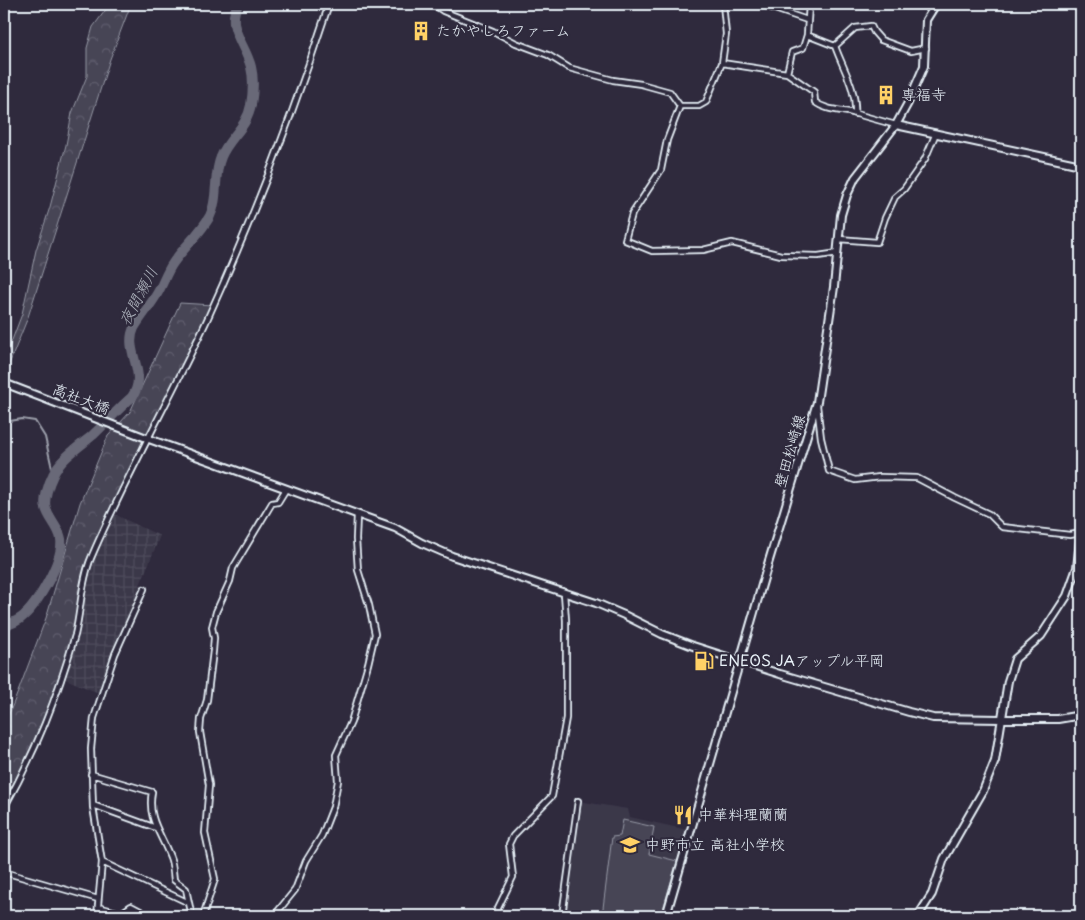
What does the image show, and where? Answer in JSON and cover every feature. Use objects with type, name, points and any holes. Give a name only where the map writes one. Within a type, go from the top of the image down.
[{"type":"street","points":[[4,808],[26,769],[62,678],[79,618],[83,586],[90,561],[206,321],[251,217],[287,126],[329,4]]},
{"type":"street","points":[[434,4],[443,11],[469,20],[516,43],[548,54],[569,68],[670,92],[680,106]]},
{"type":"street","points":[[680,106],[699,106],[706,102],[722,63],[726,34],[723,4]]},
{"type":"street","points":[[760,4],[807,20]]},
{"type":"street","points":[[787,73],[792,52],[803,48],[807,34],[809,4]]},
{"type":"street","name":"壁田松崎線","points":[[666,916],[817,402],[834,287],[841,215],[855,178],[896,125],[908,103],[924,66],[926,20],[936,4]]},
{"type":"street","points":[[835,46],[855,28],[871,26],[881,40],[911,51],[926,48]]},
{"type":"street","points":[[807,34],[835,46],[852,86],[856,101],[855,114]]},
{"type":"street","points":[[722,63],[787,73],[814,92],[815,102],[822,108],[832,108],[896,125],[1081,165]]},
{"type":"street","points":[[680,106],[667,140],[661,170],[632,214],[625,240],[652,251],[703,250],[732,242],[780,255],[818,256],[838,253]]},
{"type":"street","points":[[839,239],[877,242],[885,218],[896,197],[904,189],[925,159],[936,133]]},
{"type":"street","name":"高社大橋","points":[[4,384],[395,528],[422,543],[452,556],[564,593],[624,615],[662,634],[740,661],[933,718],[1058,719],[1081,715]]},
{"type":"street","points":[[817,402],[821,438],[829,471],[855,480],[880,477],[917,478],[989,514],[1002,527],[1070,535],[1081,532],[1077,568],[1068,596],[1041,636],[1016,659],[1008,681],[995,761],[983,791],[944,859],[932,894],[918,916]]},
{"type":"street","points":[[202,916],[215,878],[204,833],[209,785],[200,732],[201,718],[207,700],[211,671],[214,638],[212,627],[216,612],[240,554],[256,531],[272,502],[278,502],[286,489]]},
{"type":"street","points":[[274,916],[296,890],[306,861],[322,835],[334,807],[338,781],[336,755],[351,722],[375,634],[369,605],[358,570],[356,539],[358,515]]},
{"type":"street","points":[[97,916],[102,862],[93,806],[91,774],[94,718],[115,654],[144,588]]},
{"type":"street","points":[[494,916],[513,877],[509,844],[513,836],[552,796],[566,718],[566,620],[564,593]]},
{"type":"street","points":[[91,774],[152,792],[150,806],[156,828],[171,858],[174,880],[186,890],[192,916]]},
{"type":"street","points":[[562,916],[578,800]]},
{"type":"street","points":[[93,806],[156,828]]},
{"type":"street","points":[[102,862],[189,903]]},
{"type":"street","points":[[4,872],[98,899]]},
{"type":"street","points":[[98,907],[120,915],[131,906],[150,916]]},
{"type":"shaded area","points":[[112,513],[160,536],[140,585],[144,589],[115,654],[101,694],[63,678],[90,561]]},
{"type":"shaded area","name":"中野市立 高社小学校","points":[[578,801],[628,809],[630,817],[692,831],[666,916],[562,916]]},
{"type":"green space","points":[[110,4],[131,4],[110,59],[28,317],[4,377],[4,361],[22,314],[36,250],[50,207],[66,145],[72,113],[87,76],[87,48],[93,27]]},
{"type":"green space","points":[[180,303],[213,305],[90,561],[79,617],[47,720],[4,808],[4,726],[46,618],[80,503],[108,436],[130,412]]},
{"type":"green space","points":[[623,820],[654,827],[649,854],[677,861],[661,916],[602,916],[612,837],[620,836]]},
{"type":"waterway","name":"夜間瀬川","points":[[4,627],[17,621],[27,612],[48,582],[58,558],[61,539],[45,505],[53,475],[65,458],[93,435],[132,397],[137,388],[138,379],[131,345],[134,328],[157,294],[173,263],[202,229],[213,209],[217,171],[221,157],[246,120],[251,105],[253,76],[235,28],[234,20],[238,4]]},
{"type":"waterway","points":[[4,422],[22,419],[35,421],[45,437],[53,473]]},
{"type":"place","name":"たかやしろファーム","points":[[421,31]]},
{"type":"place","name":"専福寺","points":[[886,95]]},
{"type":"place","name":"ENEOS JAアップル平岡","points":[[704,661]]},
{"type":"place","name":"中華料理蘭蘭","points":[[683,815]]},
{"type":"place","name":"中野市立 高社小学校","points":[[630,845]]}]
